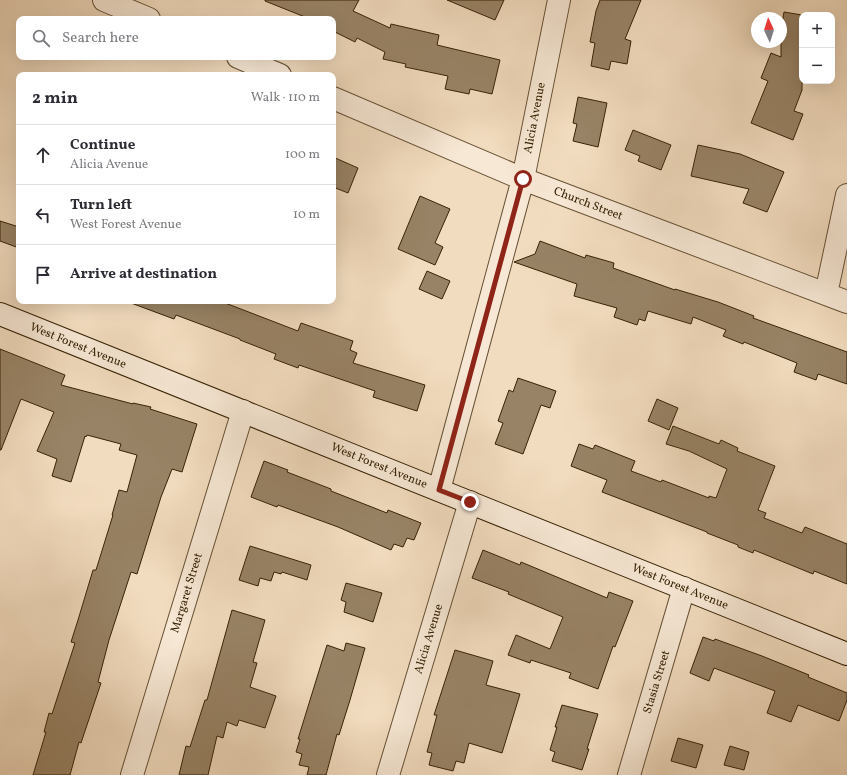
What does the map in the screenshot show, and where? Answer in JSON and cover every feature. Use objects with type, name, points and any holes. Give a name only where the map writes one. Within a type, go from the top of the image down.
[{"type":"street","points":[[104,0],[142,16]]},
{"type":"street","name":"Alicia Avenue","points":[[439,490],[523,179],[559,0]]},
{"type":"street","points":[[245,60],[273,72]]},
{"type":"street","name":"Church Street","points":[[336,99],[523,179],[847,302]]},
{"type":"street","points":[[826,294],[847,195]]},
{"type":"street","name":"West Forest Avenue","points":[[0,314],[847,654]]},
{"type":"street","name":"Margaret Street","points":[[132,775],[243,411]]},
{"type":"street","name":"Alicia Avenue","points":[[388,775],[470,502]]},
{"type":"street","name":"Stasia Street","points":[[629,775],[684,588]]},
{"type":"building","points":[[359,0],[353,11],[390,28],[391,24],[439,35],[437,45],[500,60],[492,94],[470,89],[469,94],[445,89],[448,76],[405,67],[406,64],[383,59],[385,52],[357,38],[355,42],[336,32],[336,16],[302,16],[265,1]]},
{"type":"building","points":[[447,0],[504,0],[495,20]]},
{"type":"building","points":[[600,0],[641,0],[625,39],[631,41],[627,64],[611,61],[609,70],[591,66],[595,43],[590,42],[596,11]]},
{"type":"building","points":[[787,12],[799,14],[799,84],[802,84],[802,90],[794,111],[803,114],[793,140],[751,123],[768,81],[761,78],[771,53],[781,57],[781,48],[787,48]]},
{"type":"building","points":[[578,97],[607,103],[598,147],[573,141],[577,124],[573,123]]},
{"type":"building","points":[[633,130],[671,145],[661,170],[638,161],[640,156],[625,150]]},
{"type":"building","points":[[698,145],[740,154],[784,172],[767,212],[743,203],[749,189],[691,176]]},
{"type":"building","points":[[336,158],[358,168],[348,193],[336,188]]},
{"type":"building","points":[[420,196],[450,209],[435,243],[443,247],[435,265],[398,249]]},
{"type":"building","points":[[0,221],[16,226],[16,247],[0,241]]},
{"type":"building","points":[[540,241],[585,258],[586,255],[614,263],[613,268],[675,290],[718,302],[754,316],[753,318],[847,352],[847,384],[818,374],[816,380],[794,372],[797,363],[744,342],[743,344],[723,336],[726,330],[693,317],[691,324],[648,311],[645,321],[639,319],[637,325],[614,317],[617,308],[574,296],[577,284],[514,262],[535,254]]},
{"type":"building","points":[[427,271],[450,281],[442,299],[419,289]]},
{"type":"building","points":[[134,304],[228,304],[298,331],[301,323],[353,341],[350,350],[357,353],[353,363],[425,385],[417,411],[373,397],[375,391],[299,365],[298,368],[274,359],[276,354],[240,339],[176,315],[174,319]]},
{"type":"building","points":[[0,349],[65,375],[61,385],[133,404],[151,407],[150,409],[197,424],[182,472],[172,469],[161,497],[137,574],[131,572],[109,640],[98,682],[101,683],[81,743],[79,742],[70,775],[33,775],[46,732],[44,732],[49,713],[52,714],[75,643],[71,642],[93,570],[96,570],[119,490],[127,492],[137,455],[119,450],[121,444],[87,435],[86,437],[85,436],[71,482],[52,476],[57,459],[37,451],[54,412],[21,399],[0,450]]},
{"type":"building","points":[[518,378],[556,391],[550,408],[541,405],[523,454],[495,444],[503,423],[498,421],[509,390],[513,392]]},
{"type":"building","points":[[657,399],[678,408],[669,430],[648,421]]},
{"type":"building","points":[[673,426],[719,444],[721,440],[738,448],[737,451],[775,466],[758,510],[766,513],[764,518],[802,533],[805,527],[847,544],[847,584],[814,571],[813,574],[754,550],[753,553],[707,532],[602,492],[607,480],[571,466],[579,444],[593,449],[595,445],[635,461],[631,471],[661,482],[662,480],[709,498],[709,496],[716,498],[727,469],[689,451],[666,444]]},
{"type":"building","points":[[264,461],[288,470],[287,472],[331,489],[331,491],[387,513],[388,510],[421,523],[414,540],[407,538],[403,547],[394,544],[391,550],[338,527],[278,505],[277,507],[251,497]]},
{"type":"building","points":[[250,546],[311,565],[307,580],[282,572],[281,574],[274,572],[271,581],[260,578],[258,586],[239,580]]},
{"type":"building","points":[[483,550],[520,565],[521,562],[607,598],[609,592],[633,601],[615,647],[613,646],[598,689],[569,678],[571,673],[531,660],[530,663],[508,655],[516,635],[550,649],[563,617],[508,594],[509,592],[472,578]]},
{"type":"building","points":[[346,583],[382,593],[373,622],[344,612],[346,602],[341,600]]},
{"type":"building","points":[[232,610],[265,620],[253,662],[257,663],[250,687],[276,696],[265,728],[239,720],[237,726],[227,722],[223,738],[217,736],[208,775],[179,775],[186,746],[190,747],[205,700],[207,700]]},
{"type":"building","points":[[703,637],[714,641],[715,639],[762,656],[809,675],[808,677],[847,693],[847,700],[839,721],[798,705],[791,722],[767,713],[775,691],[714,668],[709,681],[690,673]]},
{"type":"building","points":[[346,643],[365,648],[350,700],[339,735],[337,734],[326,775],[307,775],[309,767],[299,765],[302,754],[296,752],[300,739],[298,739],[327,645],[344,651]]},
{"type":"building","points":[[455,650],[493,661],[486,685],[520,694],[502,753],[469,743],[464,763],[456,761],[453,771],[429,765],[432,753],[427,752],[437,715],[434,715]]},
{"type":"building","points":[[562,705],[598,714],[582,770],[552,761],[555,752],[550,750]]},
{"type":"building","points":[[678,738],[703,745],[696,768],[671,761]]},
{"type":"building","points":[[730,746],[749,752],[744,770],[724,765]]},
{"type":"route","points":[[470,502],[439,490],[523,179]]}]
